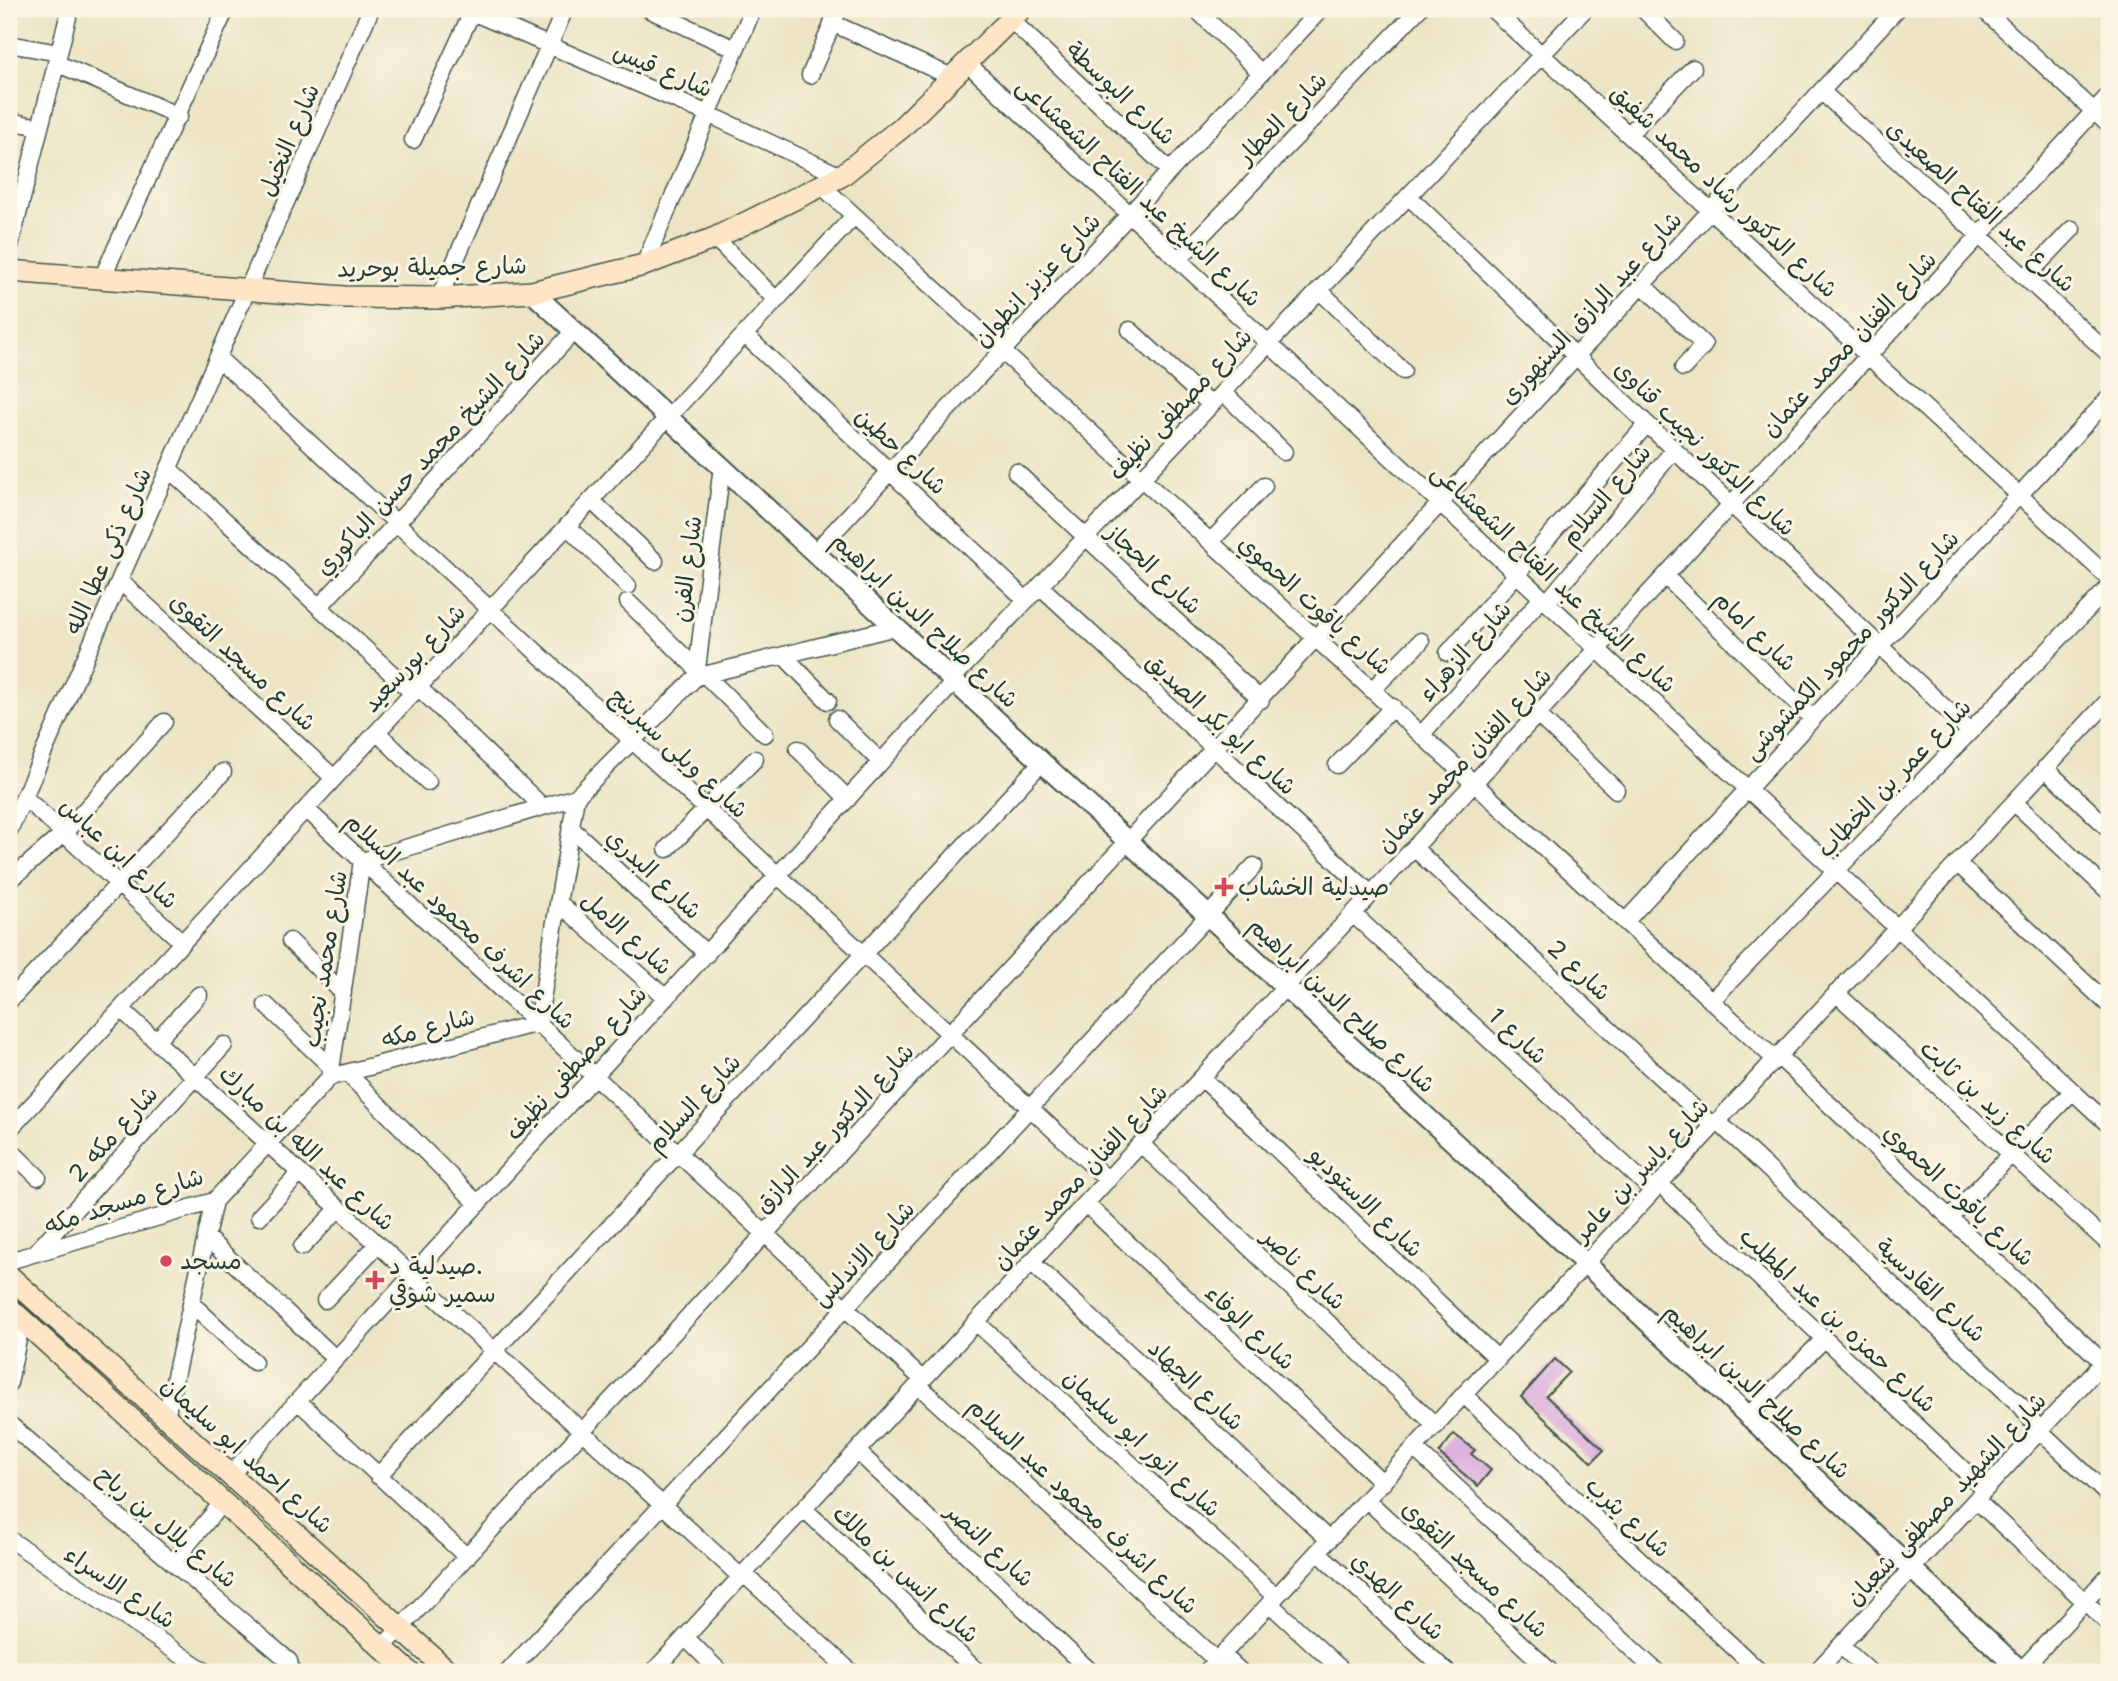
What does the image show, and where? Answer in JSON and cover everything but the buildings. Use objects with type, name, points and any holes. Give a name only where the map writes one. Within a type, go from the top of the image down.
[{"type":"main road","name":"شارع جميلة بوحريد","points":[[9,271],[344,297],[439,298],[532,292],[643,265],[715,238],[832,181],[901,128],[1016,14]]},
{"type":"main road","name":"شارع احمد ابو سليمان","points":[[9,1276],[449,1672]]},
{"type":"main road","points":[[15,1314],[382,1648],[401,1670]]},
{"type":"street","points":[[9,250],[70,9]]},
{"type":"street","points":[[102,278],[226,9]]},
{"type":"street","name":"شارع النخيل","points":[[249,290],[371,9]]},
{"type":"street","points":[[439,298],[565,9]]},
{"type":"street","points":[[643,265],[752,9]]},
{"type":"street","points":[[1196,9],[1262,73]]},
{"type":"street","name":"شارع عزيز انطوان","points":[[815,552],[1321,9]]},
{"type":"street","name":"شارع العطار","points":[[1178,260],[1419,9]]},
{"type":"street","name":"شارع الدكتور رشاد محمد شفيق","points":[[1492,9],[2109,578]]},
{"type":"street","name":"شارع مصطفى نظيف","points":[[230,1475],[778,876],[1026,600],[1585,9]]},
{"type":"street","points":[[1643,9],[1675,41]]},
{"type":"street","name":"شارع عبد الرازق السنهورى","points":[[1318,638],[1897,9]]},
{"type":"street","points":[[1983,9],[2109,125]]},
{"type":"street","points":[[412,140],[468,10]]},
{"type":"street","name":"شارع قيس","points":[[468,10],[706,113],[832,181]]},
{"type":"street","points":[[650,10],[735,50]]},
{"type":"street","name":"شارع البوسطة","points":[[1016,14],[1170,171]]},
{"type":"street","points":[[810,75],[835,16]]},
{"type":"street","name":"شارع الشيخ عبد الفتاح الشعشاعى","points":[[835,16],[961,71],[1130,215],[2109,1125]]},
{"type":"street","points":[[9,44],[57,58],[178,116]]},
{"type":"street","points":[[1629,134],[1693,68]]},
{"type":"street","name":"شارع عبد الفتاح الصعيدى","points":[[1821,91],[2109,354]]},
{"type":"street","name":"شارع الفنان محمد عثمان","points":[[653,1672],[2109,95]]},
{"type":"street","points":[[9,121],[40,127]]},
{"type":"street","name":"شارع ياقوت الحموي","points":[[832,181],[853,217],[1318,638],[1625,922],[1777,1057],[2107,1362]]},
{"type":"street","name":"شارع الدكتور نجيب قناوى","points":[[1408,196],[1970,732]]},
{"type":"street","name":"شارع بورسعيد","points":[[9,1130],[853,217]]},
{"type":"street","points":[[2025,278],[2072,229]]},
{"type":"street","points":[[715,238],[776,300]]},
{"type":"street","points":[[1643,285],[1704,345],[1683,368]]},
{"type":"street","name":"شارع ذكى عطا الله","points":[[9,831],[249,290]]},
{"type":"street","points":[[1319,290],[1403,371]]},
{"type":"street","name":"شارع صلاح الدين ابراهيم","points":[[532,292],[1586,1264],[2022,1672]]},
{"type":"street","name":"شارع الشيخ محمد حسن الباكوري","points":[[319,607],[575,330]]},
{"type":"street","points":[[1130,330],[1211,405]]},
{"type":"street","name":"شارع حطين","points":[[745,334],[1026,600]]},
{"type":"street","name":"شارع ويلى سبرينج","points":[[219,359],[1108,1180]]},
{"type":"street","points":[[1223,392],[1284,452]]},
{"type":"street","name":"شارع الدكتور محمود الكمشوشى","points":[[1625,922],[2109,398]]},
{"type":"street","points":[[1448,653],[1647,424]]},
{"type":"street","name":"شارع السلام","points":[[1545,600],[1674,450]]},
{"type":"street","name":"شارع الفرن","points":[[699,674],[722,466]]},
{"type":"street","points":[[170,470],[543,807]]},
{"type":"street","name":"شارع الحجاز","points":[[1016,472],[1261,700]]},
{"type":"street","points":[[1211,541],[1264,486]]},
{"type":"street","points":[[591,500],[655,561]]},
{"type":"street","points":[[567,526],[699,674],[765,734]]},
{"type":"street","name":"شارع امام","points":[[1665,576],[1813,719]]},
{"type":"street","name":"شارع مسجد التقوى","points":[[120,581],[334,778]]},
{"type":"street","name":"شارع ابو بكر الصديق","points":[[1040,586],[1371,894]]},
{"type":"street","name":"شارع عمر بن الخطاب","points":[[1712,1001],[2109,587]]},
{"type":"street","name":"شارع الزهراء","points":[[1422,734],[1545,600]]},
{"type":"street","points":[[538,1023],[576,797],[699,674],[896,627]]},
{"type":"street","name":"شارع الدكتور عبد الرازق","points":[[382,1648],[1318,638]]},
{"type":"street","points":[[1373,689],[1421,641]]},
{"type":"street","points":[[783,655],[828,701]]},
{"type":"street","name":"شارع ياسر بن عامر","points":[[1215,1663],[2108,703]]},
{"type":"street","points":[[1337,765],[1393,707]]},
{"type":"street","points":[[1537,714],[1616,790]]},
{"type":"street","points":[[837,719],[881,762]]},
{"type":"street","points":[[9,881],[64,833],[164,722]]},
{"type":"street","points":[[377,732],[428,782]]},
{"type":"street","points":[[798,749],[848,799]]},
{"type":"street","points":[[667,849],[755,759]]},
{"type":"street","name":"شارع السلام","points":[[379,1476],[1042,762]]},
{"type":"street","points":[[2045,768],[2109,829]]},
{"type":"street","points":[[9,1001],[223,772]]},
{"type":"street","name":"شارع ابن عباس","points":[[24,797],[182,942]]},
{"type":"street","name":"شارع محمد نجيب","points":[[331,1072],[362,861],[576,797]]},
{"type":"street","points":[[2014,802],[2109,892]]},
{"type":"street","name":"شارع اشرف محمود عبد السلام","points":[[306,809],[845,1308],[920,1383],[1215,1663],[1241,1672]]},
{"type":"street","name":"شارع البدري","points":[[571,828],[707,954]]},
{"type":"street","name":"شارع 2","points":[[1414,848],[1715,1123]]},
{"type":"street","points":[[1957,863],[2109,1005]]},
{"type":"street","name":"شارع الاندلس","points":[[508,1672],[1254,866]]},
{"type":"street","name":"شارع الامل","points":[[558,902],[666,998]]},
{"type":"street","name":"شارع 1","points":[[1353,914],[1656,1187]]},
{"type":"street","points":[[289,941],[343,993]]},
{"type":"street","name":"شارع زيد بن ثابت","points":[[1836,993],[2109,1244]]},
{"type":"street","points":[[156,1041],[199,995]]},
{"type":"street","points":[[266,1005],[331,1072]]},
{"type":"street","name":"شارع عبد الله بن مبارك","points":[[121,1009],[663,1505],[851,1672]]},
{"type":"street","name":"شارع مكه","points":[[331,1072],[347,1073],[538,1023]]},
{"type":"street","name":"شارع مكه 2","points":[[34,1253],[224,1045]]},
{"type":"street","name":"شارع مسجد مكه","points":[[9,1261],[214,1201],[331,1072]]},
{"type":"street","points":[[347,1073],[478,1204]]},
{"type":"street","name":"شارع الاستوديو","points":[[1202,1077],[1498,1359]]},
{"type":"street","points":[[1950,1217],[2073,1091]]},
{"type":"street","name":"شارع القادسية","points":[[1715,1123],[2022,1407],[2040,1431],[2109,1496]]},
{"type":"street","name":"شارع ناصر","points":[[1140,1144],[1436,1426]]},
{"type":"street","points":[[9,1149],[38,1177]]},
{"type":"street","points":[[259,1217],[300,1173]]},
{"type":"street","name":"شارع حمزه بن عبد المطلب","points":[[1656,1187],[1824,1339],[2109,1624]]},
{"type":"street","points":[[166,1417],[214,1201]]},
{"type":"street","name":"شارع الوفاء","points":[[1086,1204],[1383,1483]]},
{"type":"street","points":[[302,1247],[339,1208]]},
{"type":"street","points":[[206,1237],[336,1359]]},
{"type":"street","points":[[325,1300],[378,1244]]},
{"type":"street","name":"شارع الجهاد","points":[[1031,1262],[1324,1546]]},
{"type":"street","points":[[191,1303],[254,1362]]},
{"type":"street","points":[[9,1383],[15,1314]]},
{"type":"street","name":"شارع انور ابو سليمان","points":[[976,1322],[1273,1600],[1344,1672]]},
{"type":"street","points":[[1748,1416],[1824,1339]]},
{"type":"street","name":"شارع الشهيد مصطفى شعبان","points":[[1816,1672],[2107,1362]]},
{"type":"street","name":"شارع يثرب","points":[[1464,1395],[1760,1672]]},
{"type":"street","points":[[298,1401],[467,1557]]},
{"type":"street","name":"شارع بلال بن رباح","points":[[9,1424],[289,1661],[291,1670]]},
{"type":"street","points":[[1415,1448],[1657,1672]]},
{"type":"street","name":"شارع النصر","points":[[857,1451],[1091,1672]]},
{"type":"street","name":"شارع مسجد التقوى","points":[[1367,1500],[1551,1672]]},
{"type":"street","points":[[173,1562],[222,1503]]},
{"type":"street","name":"شارع انس بن مالك","points":[[804,1509],[978,1672]]},
{"type":"street","name":"شارع الاسراء","points":[[9,1539],[206,1672]]},
{"type":"street","name":"شارع الهدي","points":[[1324,1546],[1447,1672]]},
{"type":"street","points":[[2022,1672],[2109,1575]]},
{"type":"street","points":[[685,1637],[720,1672]]},
{"type":"street","points":[[1841,1646],[1870,1672]]},
{"type":"place","name":"صيدلية الخشاب","points":[[1224,887]]},
{"type":"place","name":"مسجد","points":[[166,1261]]},
{"type":"place","name":"صيدلية د. سمير شوقي","points":[[375,1280]]}]
